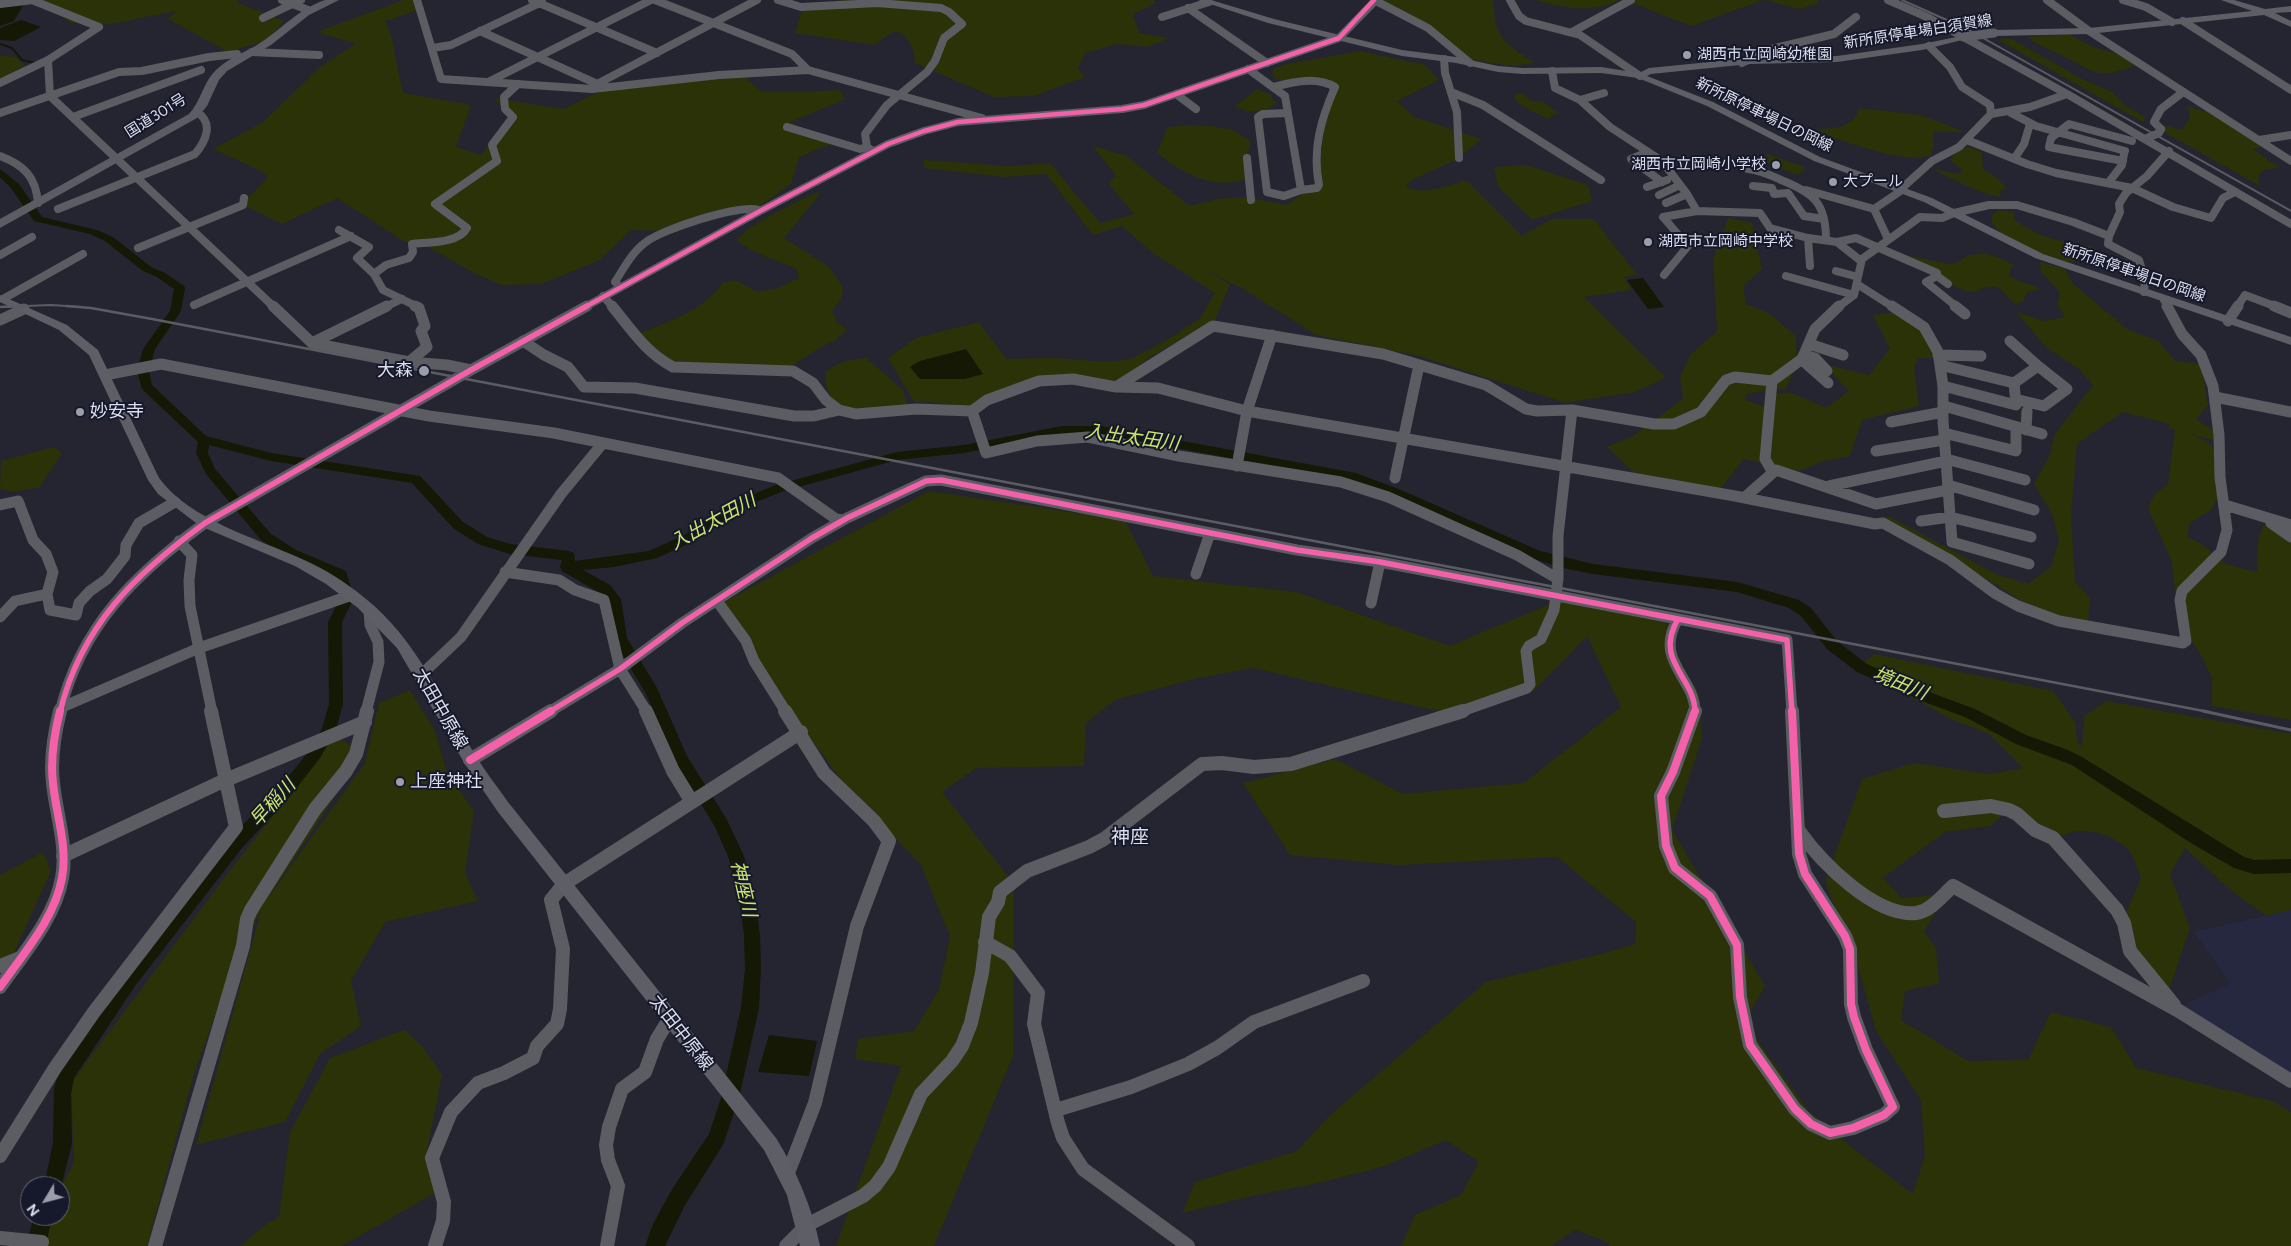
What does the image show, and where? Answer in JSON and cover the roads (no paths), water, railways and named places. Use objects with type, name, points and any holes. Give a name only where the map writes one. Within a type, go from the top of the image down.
[{"type":"highway","name":"国道301号","points":[[0,224],[178,126],[197,112],[206,100],[210,85],[216,76],[231,63],[267,43],[296,17],[334,0]]},
{"type":"main road","points":[[2225,0],[2264,12],[2291,24]]},
{"type":"main road","name":"新所原停車場日の岡線","points":[[1206,1],[1244,14],[1382,49],[1498,69],[1600,70],[1640,76],[1710,104],[1817,159],[1902,190],[1954,213],[2039,256],[2164,300],[2291,341]]},
{"type":"main road","name":"新所原停車場白須賀線","points":[[1640,76],[1649,71],[1778,59],[1837,58],[1929,46],[1963,37],[1994,33],[2089,31],[2291,9]]},
{"type":"main road","name":"太田中原線","points":[[2,299],[71,332],[85,342],[94,353],[154,480],[162,491],[205,523],[300,563],[331,580],[369,610],[402,644],[421,675],[430,695],[470,760],[503,807],[770,1144],[788,1173],[802,1208],[810,1246]]},
{"type":"street","points":[[0,4],[32,0],[99,26],[96,31],[48,60],[0,83]]},
{"type":"street","points":[[282,0],[308,10]]},
{"type":"street","points":[[263,18],[301,0]]},
{"type":"street","points":[[418,0],[441,79],[573,88],[720,75],[808,70],[988,120]]},
{"type":"street","points":[[489,82],[653,0],[792,54],[808,70]]},
{"type":"street","points":[[602,86],[657,53],[757,0]]},
{"type":"street","points":[[778,0],[801,7],[878,4],[933,8],[949,12],[958,18],[962,24],[961,27],[945,36],[939,57],[932,67],[899,94],[880,113],[865,134],[870,149]]},
{"type":"street","points":[[0,988],[27,949],[57,893],[62,879],[63,856],[52,776],[51,746],[65,691],[92,630],[127,586],[179,541],[205,523],[471,370],[870,149],[924,130],[958,122],[1122,109],[1144,105],[1338,38],[1375,0],[1422,24],[1470,63]]},
{"type":"street","points":[[1510,0],[1519,16],[1526,21],[1572,32],[1595,44],[1640,76]]},
{"type":"street","points":[[1572,32],[1602,14],[1631,0]]},
{"type":"street","points":[[1888,0],[1927,17],[2147,138],[2291,224]]},
{"type":"street","points":[[2047,0],[2089,31],[2291,161]]},
{"type":"street","points":[[2123,0],[2146,7],[2172,22]]},
{"type":"street","points":[[433,48],[451,46],[539,1],[657,53]]},
{"type":"street","points":[[1162,17],[1206,1]]},
{"type":"street","points":[[1188,8],[1267,63]]},
{"type":"street","points":[[1742,63],[1770,49],[1834,34],[1856,17]]},
{"type":"street","points":[[2183,21],[2291,90]]},
{"type":"street","points":[[480,31],[602,86]]},
{"type":"street","points":[[1929,46],[1950,67],[1962,87],[1990,105],[1991,114]]},
{"type":"street","points":[[252,52],[319,55]]},
{"type":"street","points":[[0,113],[119,72],[142,71],[209,57],[237,54]]},
{"type":"street","points":[[1444,59],[1444,72],[1457,113],[1455,143],[1460,158]]},
{"type":"street","points":[[48,60],[50,96],[312,343],[409,362],[447,365],[471,370]]},
{"type":"street","points":[[1248,69],[1284,96],[1301,190]]},
{"type":"street","points":[[74,117],[201,70]]},
{"type":"street","points":[[1552,71],[1555,88],[1580,100],[1596,115],[1663,164],[1687,194],[1697,211]]},
{"type":"street","points":[[1273,87],[1311,81],[1330,84],[1335,87],[1324,110],[1315,154],[1319,187],[1301,190],[1292,195],[1274,196],[1267,192],[1258,116],[1287,113]]},
{"type":"street","points":[[374,274],[386,265],[409,258],[413,252],[412,244],[453,239],[461,236],[466,231],[467,228],[435,204],[497,162],[492,145],[513,117],[505,109],[504,97],[518,84]]},
{"type":"street","points":[[1451,92],[1483,105],[1601,180]]},
{"type":"street","points":[[2109,182],[2123,161],[2125,150],[2132,141],[2136,137],[2147,138],[2159,133],[2161,129],[2154,122],[2161,109],[2183,92]]},
{"type":"street","points":[[1176,94],[1196,109]]},
{"type":"street","points":[[1580,100],[1604,94]]},
{"type":"street","points":[[1753,186],[1772,188],[1774,194],[1796,192],[1874,209],[1902,190],[1932,161],[1960,147],[1991,114],[2011,113],[2039,107],[2067,94]]},
{"type":"street","points":[[58,209],[198,152],[208,129],[205,118],[197,112]]},
{"type":"street","points":[[2011,113],[2030,124],[2125,150]]},
{"type":"street","points":[[1584,119],[1596,115]]},
{"type":"street","points":[[2014,159],[2024,144],[2030,124]]},
{"type":"street","points":[[2123,161],[2049,147],[2051,138],[2068,124],[2132,141]]},
{"type":"street","points":[[787,127],[860,149],[870,149]]},
{"type":"street","points":[[2259,140],[2291,135]]},
{"type":"street","points":[[1967,140],[2014,159],[2062,174],[2132,188],[2174,207],[2211,218],[2223,198],[2235,192]]},
{"type":"street","points":[[2144,292],[2146,286],[2145,278],[2139,260],[2108,244],[2109,236],[2120,212],[2119,204],[2126,193],[2147,176],[2169,151]]},
{"type":"street","points":[[1648,152],[1631,159],[1662,182]]},
{"type":"street","points":[[0,156],[10,159],[29,172],[34,179],[38,203]]},
{"type":"street","points":[[1247,158],[1251,200]]},
{"type":"street","points":[[1748,169],[1757,170],[1819,205],[1826,225],[1826,240]]},
{"type":"street","points":[[1647,187],[1675,178]]},
{"type":"street","points":[[1659,195],[1680,185]]},
{"type":"street","points":[[1796,192],[1804,216],[1824,220]]},
{"type":"street","points":[[1666,203],[1687,194]]},
{"type":"street","points":[[138,248],[243,205],[244,198]]},
{"type":"street","points":[[1116,387],[1213,326],[1383,354],[1486,385],[1526,409],[1537,411],[1572,410],[1669,425],[1701,412],[1726,380],[1735,377],[1772,381],[1803,358],[1815,330],[1829,314],[1854,295],[1861,261],[1920,217],[1942,218],[1954,213],[1988,205],[2017,205],[2073,222],[2109,236]]},
{"type":"street","points":[[620,287],[615,282],[632,255],[646,242],[660,234],[711,217],[752,208],[760,211]]},
{"type":"street","points":[[1874,209],[1888,239]]},
{"type":"street","points":[[1664,275],[1688,246],[1663,216],[1697,211],[1760,214],[1770,228],[1808,238],[1837,242],[1856,238],[1937,273],[1937,276],[1948,284]]},
{"type":"street","points":[[339,230],[369,247],[357,258],[359,262],[374,274],[383,290],[419,308],[425,326],[421,331],[427,347],[409,362]]},
{"type":"street","points":[[194,305],[351,236]]},
{"type":"street","points":[[0,255],[32,237]]},
{"type":"street","points":[[1808,238],[1810,266]]},
{"type":"street","points":[[1837,242],[1861,261]]},
{"type":"street","points":[[2,299],[84,254]]},
{"type":"street","points":[[1836,271],[1857,280],[1924,327],[1938,355],[1943,386],[1944,437],[1952,542],[2029,564]]},
{"type":"street","points":[[1786,276],[1854,295]]},
{"type":"street","points":[[1937,276],[1926,282],[1966,314]]},
{"type":"street","points":[[2228,321],[2245,295],[2291,313]]},
{"type":"street","points":[[603,296],[647,349],[658,356],[662,362],[673,367],[775,372],[793,371],[813,383],[826,400],[839,410],[856,414],[916,409],[972,411],[986,400],[1039,381],[1073,379],[1116,387],[1158,388],[1247,411],[1744,498],[1843,516],[1875,524],[1882,523],[1950,560],[1996,594],[2035,613],[2059,621],[2183,644],[2186,641],[2180,600],[2182,591],[2221,552],[2226,530],[2225,506],[2220,477],[2219,435],[2215,397],[2201,355],[2182,334],[2164,300]]},
{"type":"street","points":[[312,343],[402,299]]},
{"type":"street","points":[[0,320],[24,309]]},
{"type":"street","points":[[1238,466],[1247,411],[1272,335]]},
{"type":"street","points":[[523,341],[568,368],[584,387],[635,388],[794,416],[826,415],[839,410]]},
{"type":"street","points":[[2010,341],[2067,389],[2044,406],[2015,399]]},
{"type":"street","points":[[1809,344],[1843,355]]},
{"type":"street","points":[[1938,355],[1981,356]]},
{"type":"street","points":[[1803,358],[1815,358],[1827,371]]},
{"type":"street","points":[[1803,358],[1828,383]]},
{"type":"street","points":[[105,375],[161,364],[401,410],[554,433],[778,478],[836,519],[843,520]]},
{"type":"street","points":[[1395,478],[1418,365]]},
{"type":"street","points":[[1940,365],[2014,383],[2038,366]]},
{"type":"street","points":[[1772,381],[1765,459],[1772,471]]},
{"type":"street","points":[[1943,386],[2016,405],[2014,383]]},
{"type":"street","points":[[2215,397],[2291,412]]},
{"type":"street","points":[[1891,422],[1944,409],[2042,434]]},
{"type":"street","points":[[786,1246],[807,1225],[863,1196],[875,1186],[889,1167],[922,1094],[952,1062],[962,1046],[971,1023],[982,973],[989,917],[998,902],[1000,892],[1008,884],[1027,871],[1089,847],[1104,839],[1202,764],[1216,763],[1254,768],[1291,764],[1449,716],[1527,688],[1530,684],[1526,651],[1529,646],[1541,639],[1554,610],[1558,578],[1558,536],[1566,480],[1565,466],[1572,410]]},
{"type":"street","points":[[972,411],[986,453],[1037,441],[1068,437],[1088,437],[1238,466],[1341,482],[1388,497],[1517,555],[1558,578]]},
{"type":"street","points":[[1876,451],[1944,437],[2014,452],[2016,451],[2027,411]]},
{"type":"street","points":[[421,675],[460,637],[562,494],[603,443]]},
{"type":"street","points":[[1829,486],[1946,460],[2025,480]]},
{"type":"street","points":[[1744,498],[1772,471],[1782,470],[1876,504],[1948,488],[2034,510]]},
{"type":"street","points":[[470,760],[620,668],[682,623],[812,538],[843,520],[926,481],[940,480],[1298,550],[1380,562],[1556,596],[1678,619],[1787,640],[1794,732],[1799,854],[1805,874],[1845,936],[1850,949],[1851,1004],[1854,1017],[1866,1050],[1893,1107],[1884,1115],[1853,1128],[1830,1133],[1811,1124],[1795,1110],[1750,1045],[1740,997],[1737,945],[1710,896],[1675,868],[1666,846],[1661,796],[1673,772],[1695,711],[1693,698],[1672,659],[1672,629],[1678,619]]},
{"type":"street","points":[[0,505],[18,501],[33,540],[46,554],[53,572],[47,594],[50,610],[76,615],[79,603],[90,591],[107,580],[125,556],[126,545],[139,523],[175,502]]},
{"type":"street","points":[[2225,506],[2291,525]]},
{"type":"street","points":[[2257,515],[2291,537]]},
{"type":"street","points":[[1921,521],[1950,517],[2031,537]]},
{"type":"street","points":[[1196,574],[1210,533]]},
{"type":"street","points":[[0,1156],[55,1068],[94,1012],[236,827],[187,581],[192,555],[179,541]]},
{"type":"street","points":[[1371,603],[1380,562]]},
{"type":"street","points":[[505,572],[559,580],[575,590],[604,600],[620,668],[644,706],[673,771],[692,802]]},
{"type":"street","points":[[0,617],[15,601],[47,594]]},
{"type":"street","points":[[60,708],[199,648],[352,595]]},
{"type":"street","points":[[717,601],[746,641],[754,662],[801,732],[824,773],[874,821],[888,841],[857,926],[815,1103],[788,1173]]},
{"type":"street","points":[[155,1246],[243,946],[247,919],[306,823],[356,754],[379,662],[378,642],[370,625],[369,610]]},
{"type":"street","points":[[63,856],[226,780],[365,722]]},
{"type":"street","points":[[435,1246],[445,1210],[444,1194],[432,1158],[452,1112],[478,1083],[504,1073],[533,1058],[537,1046],[557,1024],[562,986],[563,950],[551,900],[564,884],[801,732]]},
{"type":"street","points":[[1944,811],[1986,807],[2007,809],[2017,814],[2035,830],[2044,832],[2053,838],[2117,910],[2124,923],[2130,950],[2179,1011]]},
{"type":"street","points":[[1799,831],[1815,853],[1864,896],[1908,914],[1918,913],[1953,886],[2179,1011],[2291,1081]]},
{"type":"street","points":[[986,942],[1010,956],[1038,993],[1034,1024],[1063,1138],[1083,1169],[1188,1246]]},
{"type":"street","points":[[0,966],[20,958]]},
{"type":"street","points":[[1056,1110],[1131,1087],[1188,1064],[1217,1048],[1254,1022],[1363,981]]},
{"type":"street","points":[[607,1246],[618,1186],[608,1160],[606,1145],[609,1127],[622,1089],[645,1072],[656,1039],[670,1018]]},
{"type":"street","points":[[0,1238],[42,1242]]},
{"type":"waterway","points":[[0,44],[12,48],[22,60],[35,63]]},
{"type":"waterway","name":"入出太田川","points":[[0,172],[15,186],[38,219],[93,232],[109,239],[147,269],[161,275],[180,288],[175,311],[149,349],[143,371],[146,386],[202,439],[271,457],[416,479],[453,520],[470,534],[483,541],[510,549],[569,556],[567,567]]},
{"type":"waterway","name":"入出太田川","points":[[567,567],[614,562],[652,555],[691,537],[726,512],[747,501],[780,488],[897,456],[964,449],[1062,430],[1101,430],[1250,459],[1356,477],[1397,493],[1536,555],[1563,563],[1593,569],[1737,587],[1794,604],[1806,612],[1832,645],[1862,668],[1932,699],[1970,713],[2021,740],[2063,754],[2077,761],[2197,838],[2240,863],[2254,867],[2291,866]]},
{"type":"waterway","name":"早稲川","points":[[55,1176],[63,1143],[62,1094],[67,1073],[129,980],[236,843],[283,794],[315,754],[329,730],[336,704],[335,622],[347,598],[341,575],[291,553],[266,537],[210,471],[202,453],[204,440]]},
{"type":"waterway","name":"神座川","points":[[567,567],[605,589],[614,599],[620,639],[652,692],[681,759],[721,823],[736,856],[747,897],[752,935],[753,969],[750,1008],[730,1098],[717,1139],[678,1198],[660,1231],[655,1246]]},
{"type":"waterway","name":"早稲川","points":[[36,1246],[41,1226]]},
{"type":"railway","points":[[1902,0],[1967,29],[2291,211]]},
{"type":"railway","points":[[22,306],[0,307],[51,305],[83,307]]},
{"type":"railway","points":[[66,306],[91,308],[152,319],[2209,712]]},
{"type":"railway","points":[[2203,711],[2291,730]]},
{"type":"place","name":"湖西市立岡崎幼稚園","points":[[1687,55]]},
{"type":"place","name":"湖西市立岡崎小学校","points":[[1776,165]]},
{"type":"place","name":"大プール","points":[[1833,182]]},
{"type":"place","name":"湖西市立岡崎中学校","points":[[1648,242]]},
{"type":"place","name":"大森","points":[[424,371]]},
{"type":"place","name":"妙安寺","points":[[80,412]]},
{"type":"place","name":"上座神社","points":[[400,782]]},
{"type":"district","name":"神座","points":[[1130,837]]},
{"type":"water label","name":"境田川","points":[[1900,684]]}]
